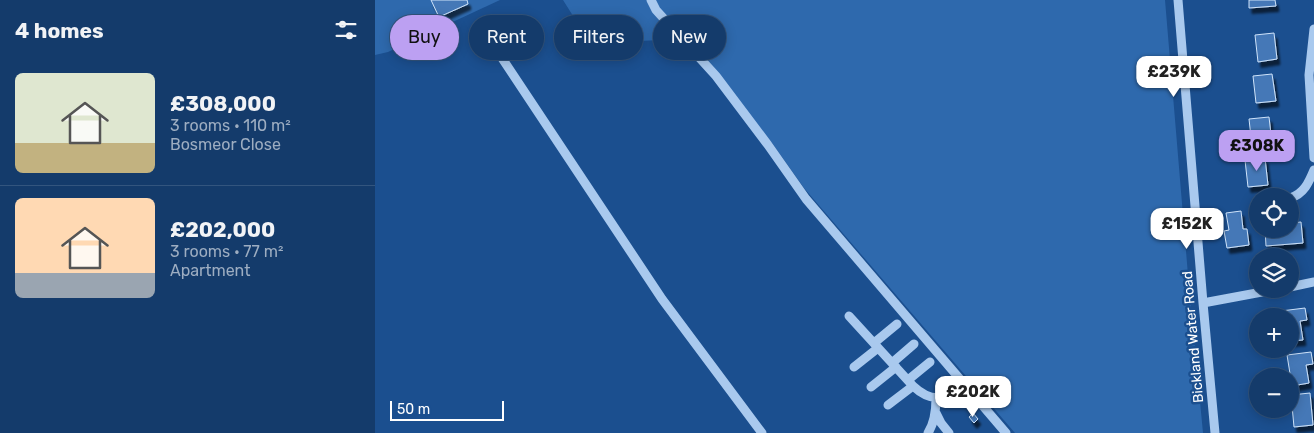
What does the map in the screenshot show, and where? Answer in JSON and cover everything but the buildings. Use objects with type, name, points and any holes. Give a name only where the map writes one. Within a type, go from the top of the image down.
[{"type":"street","points":[[651,0],[656,10],[716,76],[806,198],[1006,433]]},
{"type":"street","name":"Bickland Water Road","points":[[1178,0],[1215,433]]},
{"type":"street","points":[[1314,30],[1309,75],[1314,158]]},
{"type":"street","points":[[503,60],[662,299],[762,433]]},
{"type":"street","points":[[1299,193],[1307,187],[1314,170]]},
{"type":"street","points":[[1299,285],[1314,282]]},
{"type":"street","points":[[1203,303],[1249,294]]},
{"type":"street","points":[[849,316],[911,383],[929,398],[943,398],[956,393],[965,384]]},
{"type":"street","points":[[854,367],[897,324]]},
{"type":"street","points":[[871,387],[914,344]]},
{"type":"street","points":[[888,405],[930,362]]},
{"type":"street","points":[[928,433],[933,426],[936,398]]},
{"type":"street","points":[[936,412],[941,423],[949,433]]},
{"type":"shaded area","points":[[375,0],[500,0],[459,19],[459,15],[390,15],[390,51],[375,55]]},
{"type":"shaded area","points":[[563,0],[1165,0],[1203,433],[1015,433],[804,188],[772,143],[704,60],[726,60],[726,15],[653,15],[653,40],[643,41],[643,15],[572,15]]}]
